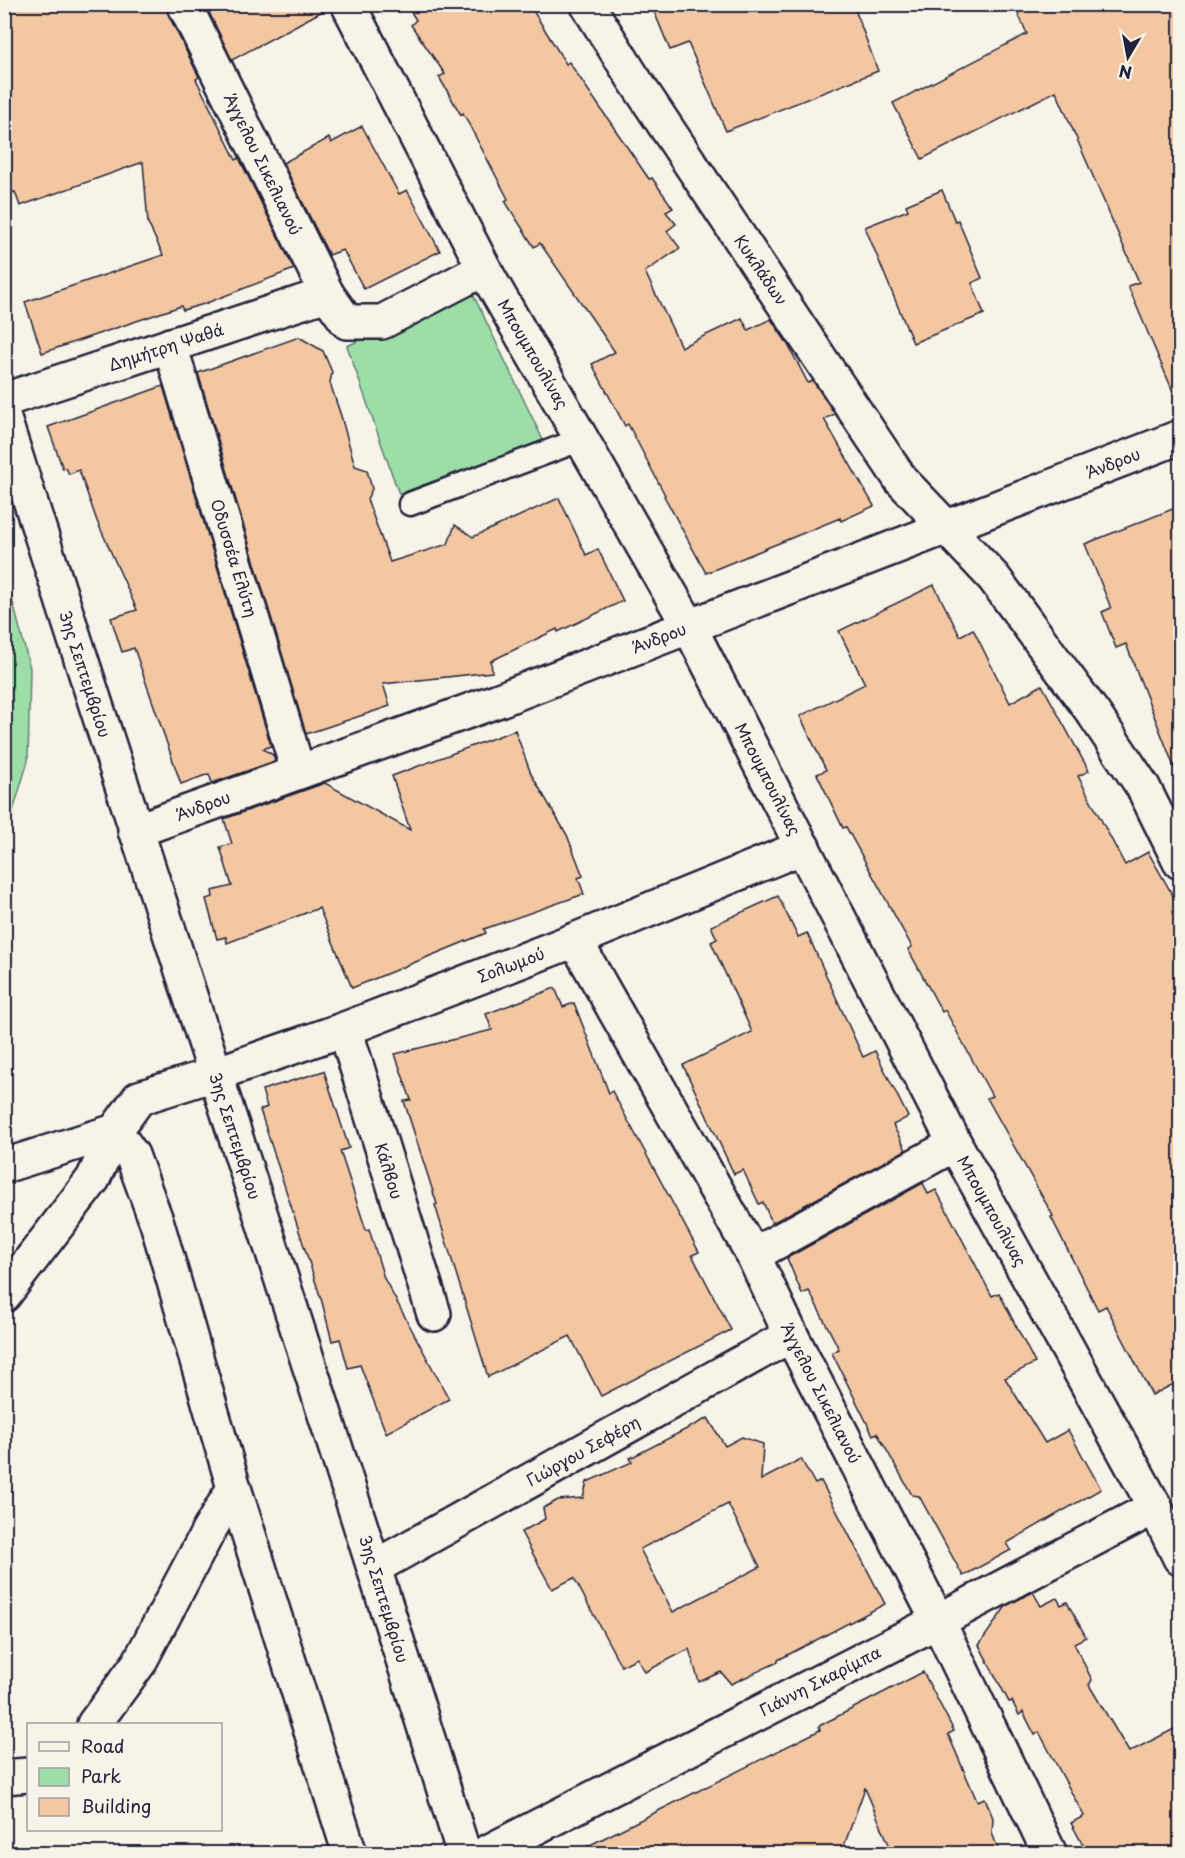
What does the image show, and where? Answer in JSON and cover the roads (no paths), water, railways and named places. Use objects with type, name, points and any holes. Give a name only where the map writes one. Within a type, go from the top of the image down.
[{"type":"street","name":"Άγγελου Σικελιανού","points":[[184,4],[327,294],[347,322],[381,322],[484,269]]},
{"type":"street","name":"Μπουμπουλίνας","points":[[348,4],[484,269],[689,626],[955,1144],[1155,1507],[1180,1558]]},
{"type":"street","name":"Κυκλάδων","points":[[587,4],[632,76],[902,480],[994,578],[1094,714],[1143,787],[1180,862]]},
{"type":"street","name":"Δημήτρη Ψαθά","points":[[4,400],[327,294]]},
{"type":"street","name":"Οδυσσέα Ελύτη","points":[[170,345],[298,771]]},
{"type":"street","name":"3ης Σεπτεμβρίου","points":[[4,419],[135,831],[375,1567],[464,1854]]},
{"type":"street","name":"Άνδρου","points":[[135,831],[499,700],[1180,437]]},
{"type":"street","name":"Σολωμού","points":[[4,1295],[93,1179],[115,1131],[139,1098],[345,1029],[575,940],[803,847]]},
{"type":"street","name":"Άγγελου Σικελιανού","points":[[575,940],[753,1255],[791,1335],[938,1621],[1050,1854]]},
{"type":"street","name":"Κάλβου","points":[[345,1029],[434,1314]]},
{"type":"street","points":[[4,1166],[115,1131],[132,1155],[157,1223],[234,1488],[350,1854]]},
{"type":"street","points":[[753,1255],[955,1144]]},
{"type":"street","name":"Γιώργου Σεφέρη","points":[[375,1567],[791,1335]]},
{"type":"street","points":[[95,1723],[139,1663],[208,1532],[234,1488]]},
{"type":"street","name":"Γιάννη Σκαρίμπα","points":[[484,1854],[1155,1507]]},
{"type":"street","points":[[4,1777],[27,1775]]},
{"type":"lane","points":[[410,504],[582,439]]}]
